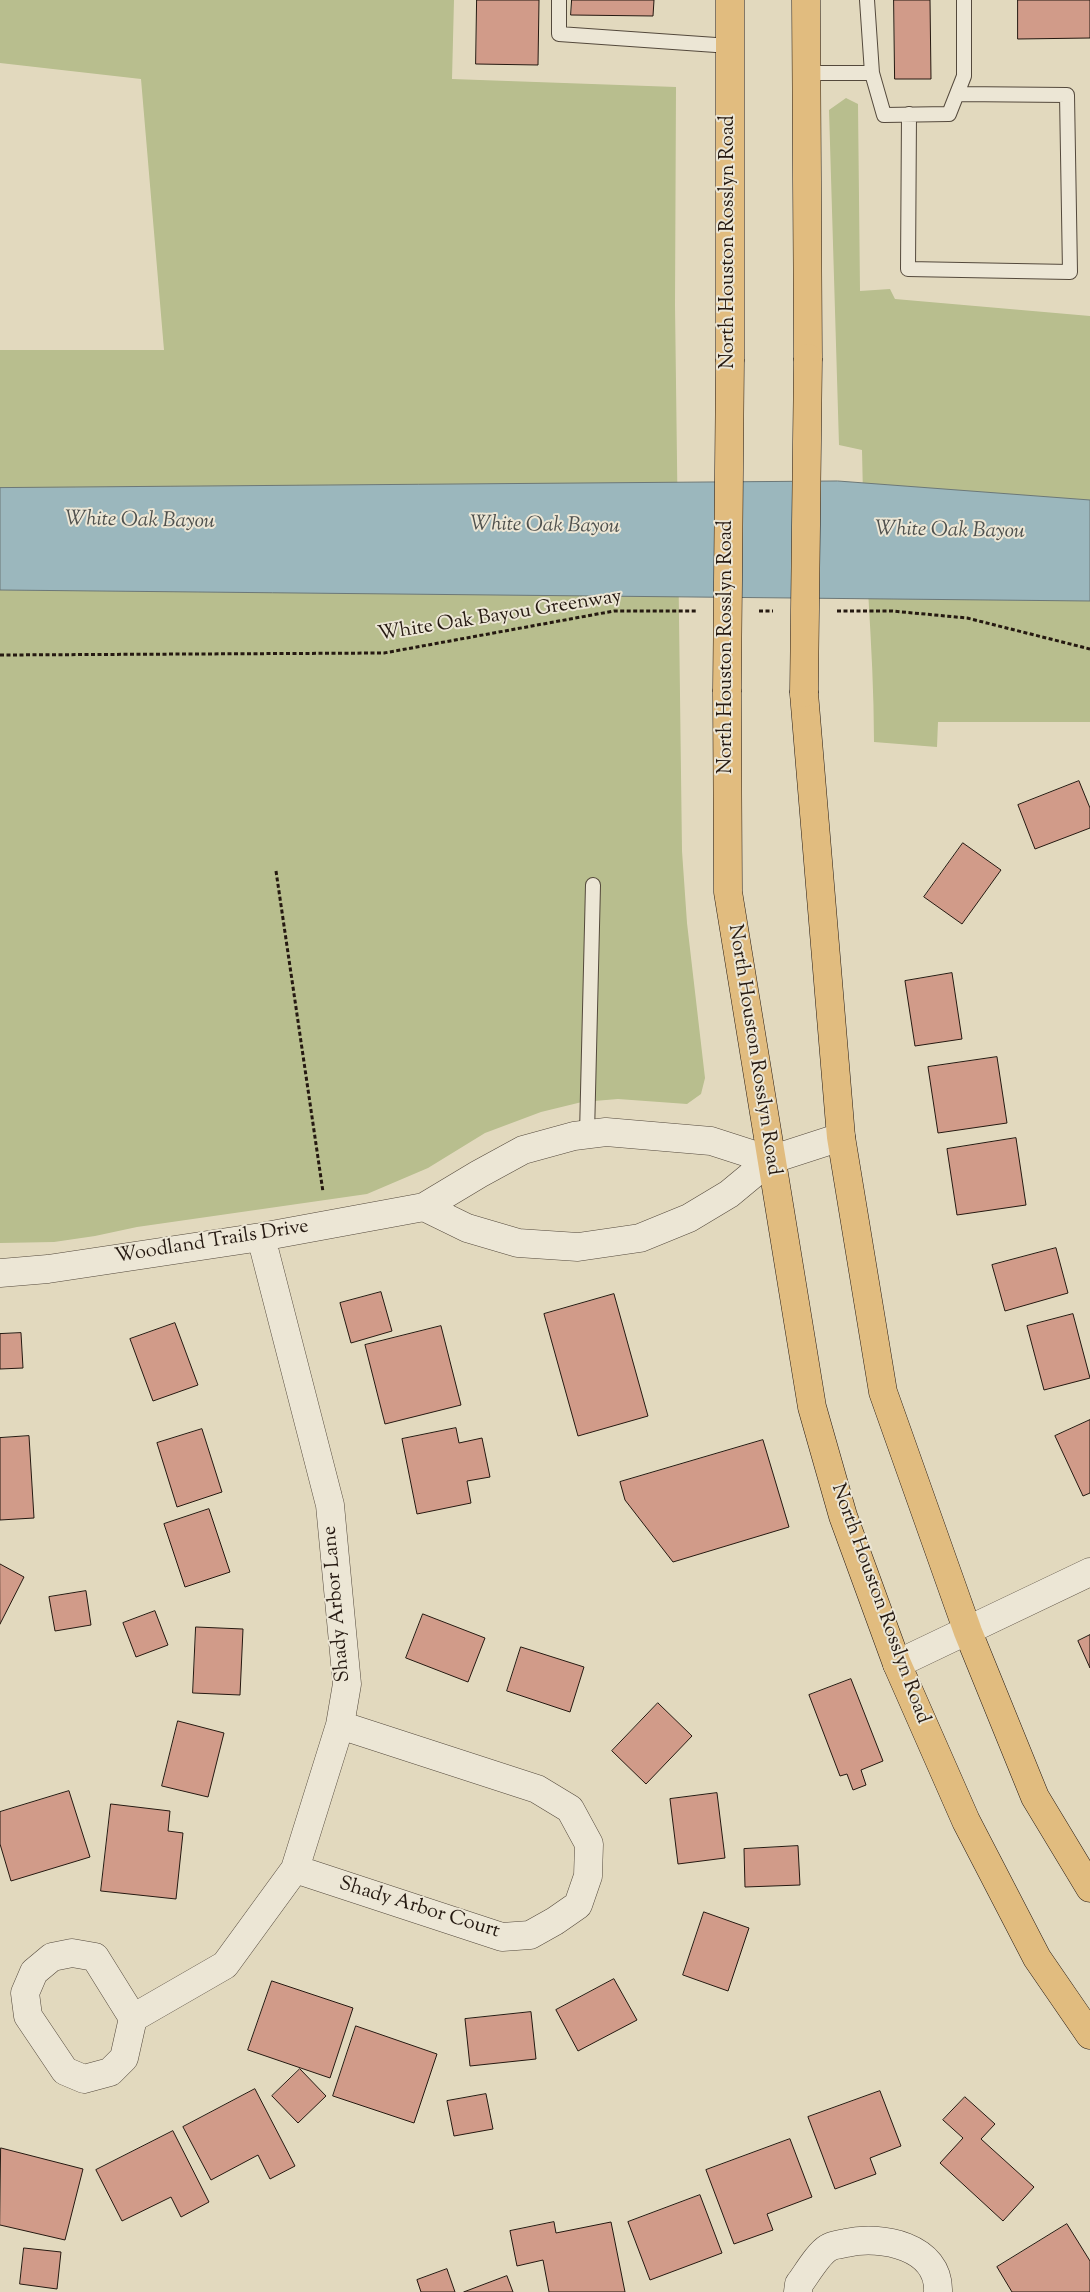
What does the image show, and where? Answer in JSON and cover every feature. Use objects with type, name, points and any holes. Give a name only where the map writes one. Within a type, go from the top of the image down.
[{"type":"main road","name":"North Houston Rosslyn Road","points":[[730,0],[728,892],[770,1160],[812,1407],[842,1516],[897,1664],[966,1821],[1037,1958],[1090,2035]]},
{"type":"main road","points":[[806,0],[808,358],[804,693],[840,1137],[882,1392],[968,1632],[1035,1797],[1090,1888]]},
{"type":"street","name":"Woodland Trails Drive","points":[[0,1273],[48,1269],[261,1237],[424,1207],[523,1150],[587,1134],[606,1132],[711,1141],[770,1160]]},
{"type":"street","points":[[424,1207],[467,1228],[518,1243],[578,1247],[640,1238],[689,1218],[729,1194],[770,1160],[840,1137]]},
{"type":"street","name":"Shady Arbor Lane","points":[[134,2018],[224,1965],[295,1869],[340,1725],[347,1684],[330,1505],[261,1237]]},
{"type":"street","points":[[897,1664],[968,1632],[1090,1572]]},
{"type":"street","name":"Shady Arbor Court","points":[[295,1869],[502,1937],[530,1935],[578,1905],[588,1876],[589,1844],[570,1809],[554,1799],[537,1789],[340,1725]]},
{"type":"street","points":[[72,1953],[95,1957],[134,2018],[124,2058],[110,2072],[84,2079],[66,2071],[28,2016],[25,1993],[34,1972],[52,1957],[72,1953]]},
{"type":"street","points":[[798,2292],[800,2284],[828,2247],[862,2239],[891,2241],[913,2250],[933,2267],[938,2292]]},
{"type":"lane","points":[[559,0],[559,34],[730,46]]},
{"type":"lane","points":[[867,0],[872,73],[884,115],[949,114],[964,76],[964,0]]},
{"type":"lane","points":[[806,73],[872,73]]},
{"type":"lane","points":[[909,114],[908,269],[1070,272],[1067,95],[957,94]]},
{"type":"lane","points":[[587,1134],[593,885]]},
{"type":"path","name":"White Oak Bayou Greenway","points":[[0,655],[384,653],[614,611],[704,611]]},
{"type":"path","points":[[753,611],[783,611]]},
{"type":"path","points":[[832,611],[892,611],[967,618],[1090,649]]},
{"type":"path","points":[[276,872],[328,1225]]},
{"type":"green space","points":[[0,0],[454,0],[452,79],[676,87],[675,305],[682,851],[687,923],[705,1078],[701,1094],[687,1104],[618,1099],[582,1102],[541,1112],[485,1133],[428,1168],[367,1194],[137,1227],[54,1242],[0,1243],[0,350],[164,350],[141,79],[0,63]]},
{"type":"green space","points":[[846,98],[858,104],[860,291],[890,289],[895,299],[1090,316],[1090,722],[938,722],[937,747],[874,742],[874,705],[862,450],[839,445],[829,110]]},
{"type":"water","name":"White Oak Bayou","points":[[838,481],[1090,500],[1090,601],[0,590],[0,488]]},
{"type":"building","points":[[477,0],[539,0],[538,65],[476,64]]},
{"type":"building","points":[[572,0],[654,0],[653,16],[571,15]]},
{"type":"building","points":[[894,0],[930,0],[931,79],[895,79]]},
{"type":"building","points":[[1018,0],[1090,0],[1090,38],[1018,39]]},
{"type":"building","points":[[1079,781],[1090,808],[1090,828],[1035,849],[1018,805]]},
{"type":"building","points":[[963,843],[1001,870],[962,924],[924,897]]},
{"type":"building","points":[[952,973],[962,1039],[915,1046],[905,981]]},
{"type":"building","points":[[997,1057],[1007,1123],[938,1133],[928,1067]]},
{"type":"building","points":[[1016,1138],[1026,1205],[957,1215],[947,1149]]},
{"type":"building","points":[[1056,1248],[1068,1293],[1005,1311],[992,1265]]},
{"type":"building","points":[[381,1292],[392,1331],[351,1343],[340,1303]]},
{"type":"building","points":[[614,1294],[648,1416],[578,1436],[544,1314]]},
{"type":"building","points":[[1073,1314],[1090,1378],[1044,1390],[1027,1326]]},
{"type":"building","points":[[175,1323],[198,1385],[153,1401],[130,1339]]},
{"type":"building","points":[[441,1326],[461,1405],[385,1424],[365,1345]]},
{"type":"building","points":[[21,1333],[23,1368],[0,1369],[0,1334]]},
{"type":"building","points":[[1090,1420],[1090,1493],[1083,1496],[1055,1436]]},
{"type":"building","points":[[456,1428],[459,1443],[482,1438],[490,1477],[467,1481],[471,1503],[417,1514],[402,1439]]},
{"type":"building","points":[[202,1429],[222,1492],[177,1507],[157,1443]]},
{"type":"building","points":[[29,1436],[34,1518],[0,1520],[0,1438]]},
{"type":"building","points":[[763,1440],[789,1527],[673,1562],[625,1500],[620,1482]]},
{"type":"building","points":[[209,1509],[230,1572],[185,1587],[164,1524]]},
{"type":"building","points":[[0,1564],[24,1577],[0,1624]]},
{"type":"building","points":[[86,1591],[91,1625],[55,1631],[49,1597]]},
{"type":"building","points":[[155,1611],[168,1645],[136,1657],[123,1623]]},
{"type":"building","points":[[423,1614],[485,1638],[468,1682],[406,1658]]},
{"type":"building","points":[[196,1627],[243,1629],[240,1695],[193,1693]]},
{"type":"building","points":[[1090,1635],[1090,1668],[1078,1641]]},
{"type":"building","points":[[521,1647],[584,1667],[570,1712],[507,1691]]},
{"type":"building","points":[[851,1679],[883,1761],[861,1770],[866,1785],[853,1790],[847,1774],[840,1776],[809,1695]]},
{"type":"building","points":[[658,1703],[692,1736],[646,1784],[612,1751]]},
{"type":"building","points":[[178,1721],[224,1733],[208,1797],[162,1786]]},
{"type":"building","points":[[69,1791],[90,1857],[11,1881],[0,1844],[0,1812]]},
{"type":"building","points":[[717,1793],[725,1858],[678,1864],[670,1799]]},
{"type":"building","points":[[111,1804],[170,1811],[168,1831],[183,1833],[176,1899],[101,1891]]},
{"type":"building","points":[[798,1846],[800,1885],[745,1887],[744,1849]]},
{"type":"building","points":[[704,1912],[749,1928],[728,1991],[683,1975]]},
{"type":"building","points":[[614,1979],[637,2020],[578,2051],[556,2010]]},
{"type":"building","points":[[272,1981],[353,2008],[330,2078],[248,2050]]},
{"type":"building","points":[[531,2012],[536,2059],[470,2066],[465,2019]]},
{"type":"building","points":[[356,2026],[437,2054],[414,2123],[333,2096]]},
{"type":"building","points":[[300,2069],[326,2096],[298,2123],[272,2096]]},
{"type":"building","points":[[255,2089],[295,2166],[270,2179],[258,2155],[211,2180],[183,2127]]},
{"type":"building","points":[[880,2091],[901,2146],[870,2158],[876,2174],[835,2189],[808,2117]]},
{"type":"building","points":[[486,2094],[493,2129],[454,2136],[447,2101]]},
{"type":"building","points":[[965,2097],[995,2124],[981,2139],[1034,2187],[1003,2221],[940,2163],[963,2138],[943,2120]]},
{"type":"building","points":[[173,2131],[209,2202],[181,2217],[171,2197],[122,2221],[96,2170]]},
{"type":"building","points":[[790,2139],[812,2197],[767,2214],[773,2230],[734,2244],[706,2170]]},
{"type":"building","points":[[1,2148],[83,2169],[65,2240],[0,2225]]},
{"type":"building","points":[[700,2195],[722,2253],[650,2280],[628,2222]]},
{"type":"building","points":[[554,2222],[556,2233],[611,2222],[625,2292],[549,2292],[543,2260],[517,2266],[510,2231]]},
{"type":"building","points":[[1067,2224],[1090,2261],[1090,2292],[1012,2292],[997,2267]]},
{"type":"building","points":[[24,2248],[61,2252],[57,2289],[20,2284]]},
{"type":"building","points":[[447,2269],[455,2292],[421,2292],[417,2280]]},
{"type":"building","points":[[507,2276],[513,2292],[464,2292]]}]
